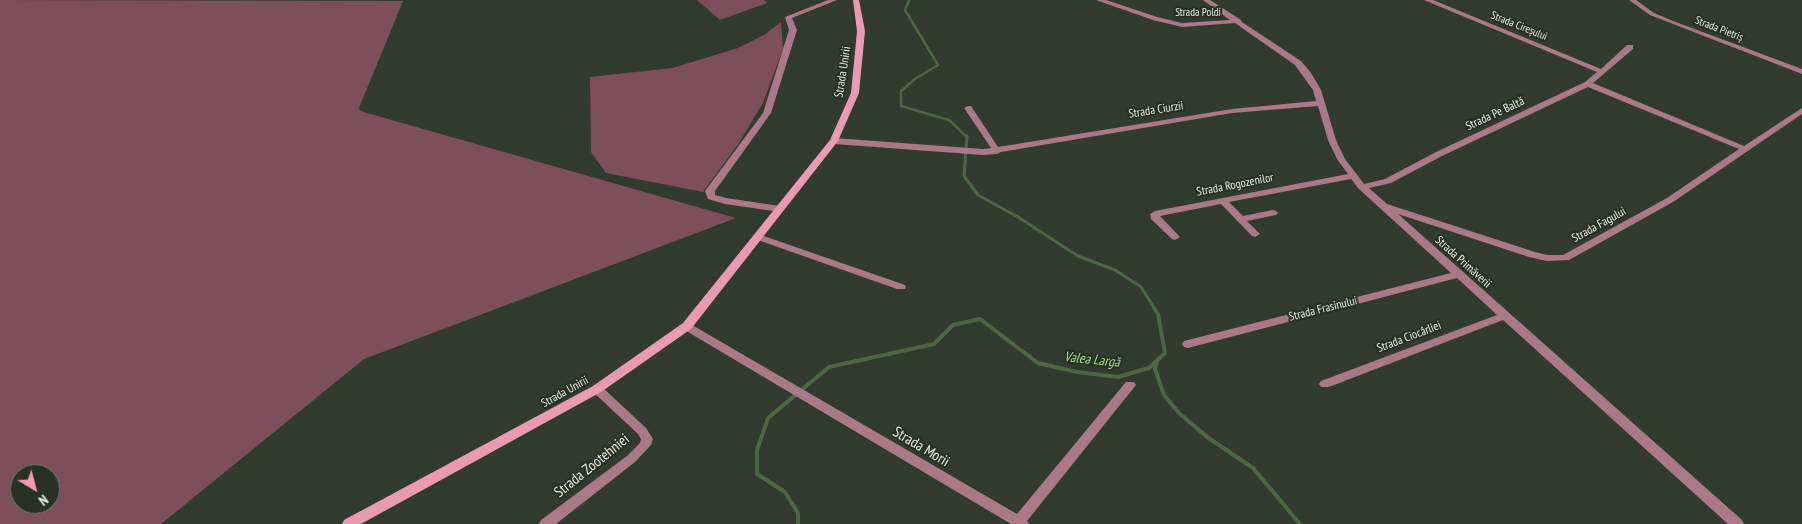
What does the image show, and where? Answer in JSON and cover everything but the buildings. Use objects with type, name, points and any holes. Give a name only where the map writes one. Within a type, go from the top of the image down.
[{"type":"main road","name":"Strada Unirii","points":[[349,524],[597,389],[688,326],[834,141],[855,93],[861,31],[856,0]]},
{"type":"street","points":[[780,209],[725,201],[711,197],[710,191],[767,113],[793,30],[788,17],[834,0]]},
{"type":"street","name":"Strada Poldi","points":[[1100,0],[1155,19],[1182,25],[1240,21]]},
{"type":"street","name":"Strada Primăverii","points":[[1206,0],[1240,21],[1298,63],[1317,90],[1332,140],[1351,176],[1362,187],[1736,524]]},
{"type":"street","name":"Strada Cireșului","points":[[1427,0],[1602,72]]},
{"type":"street","name":"Strada Pietriș","points":[[1632,0],[1646,10],[1671,22],[1802,72]]},
{"type":"street","name":"Strada Pe Baltă","points":[[1362,187],[1388,181],[1439,154],[1588,84],[1630,47]]},
{"type":"street","points":[[1588,84],[1745,149]]},
{"type":"street","name":"Strada Ciurzii","points":[[834,141],[978,153],[1232,111],[1320,103]]},
{"type":"street","points":[[968,108],[997,151]]},
{"type":"street","name":"Strada Fagului","points":[[1384,206],[1533,255],[1547,258],[1565,258],[1670,200],[1802,110]]},
{"type":"street","name":"Strada Rogozenilor","points":[[1175,237],[1156,219],[1155,214],[1351,176]]},
{"type":"street","points":[[1222,200],[1255,234]]},
{"type":"street","points":[[1241,219],[1273,213]]},
{"type":"street","points":[[758,238],[901,287]]},
{"type":"street","name":"Strada Frasinului","points":[[1188,344],[1458,274]]},
{"type":"street","name":"Strada Ciocârliei","points":[[1325,384],[1504,316]]},
{"type":"street","name":"Strada Morii","points":[[688,326],[1020,523]]},
{"type":"street","points":[[1020,523],[1130,385]]},
{"type":"street","name":"Strada Zootehniei","points":[[546,524],[631,459],[645,445],[647,439],[642,430],[597,389]]},
{"type":"shaded area","points":[[0,0],[403,1],[359,108],[360,111],[736,218],[364,359],[161,524],[0,524]]},
{"type":"shaded area","points":[[697,0],[764,0],[767,3],[720,20]]},
{"type":"shaded area","points":[[781,22],[783,49],[763,103],[739,143],[703,192],[606,173],[591,152],[590,77],[672,68],[738,48],[764,35]]},
{"type":"waterway","name":"Valea Largă","points":[[909,0],[905,10],[938,65],[915,79],[901,91],[901,106],[949,120],[967,137]]},
{"type":"waterway","name":"Valea Largă","points":[[967,137],[964,176],[978,195],[1018,217],[1078,256],[1115,270],[1141,287],[1155,309]]},
{"type":"waterway","name":"Valea Largă","points":[[798,524],[798,513],[785,492],[757,474],[757,450],[768,418],[829,367],[934,344],[953,325],[980,319],[1038,363],[1077,372],[1118,377],[1149,368],[1165,353],[1158,314],[1154,308]]},
{"type":"waterway","points":[[1157,361],[1155,369],[1164,395],[1179,413],[1207,437],[1253,468],[1300,524]]}]
